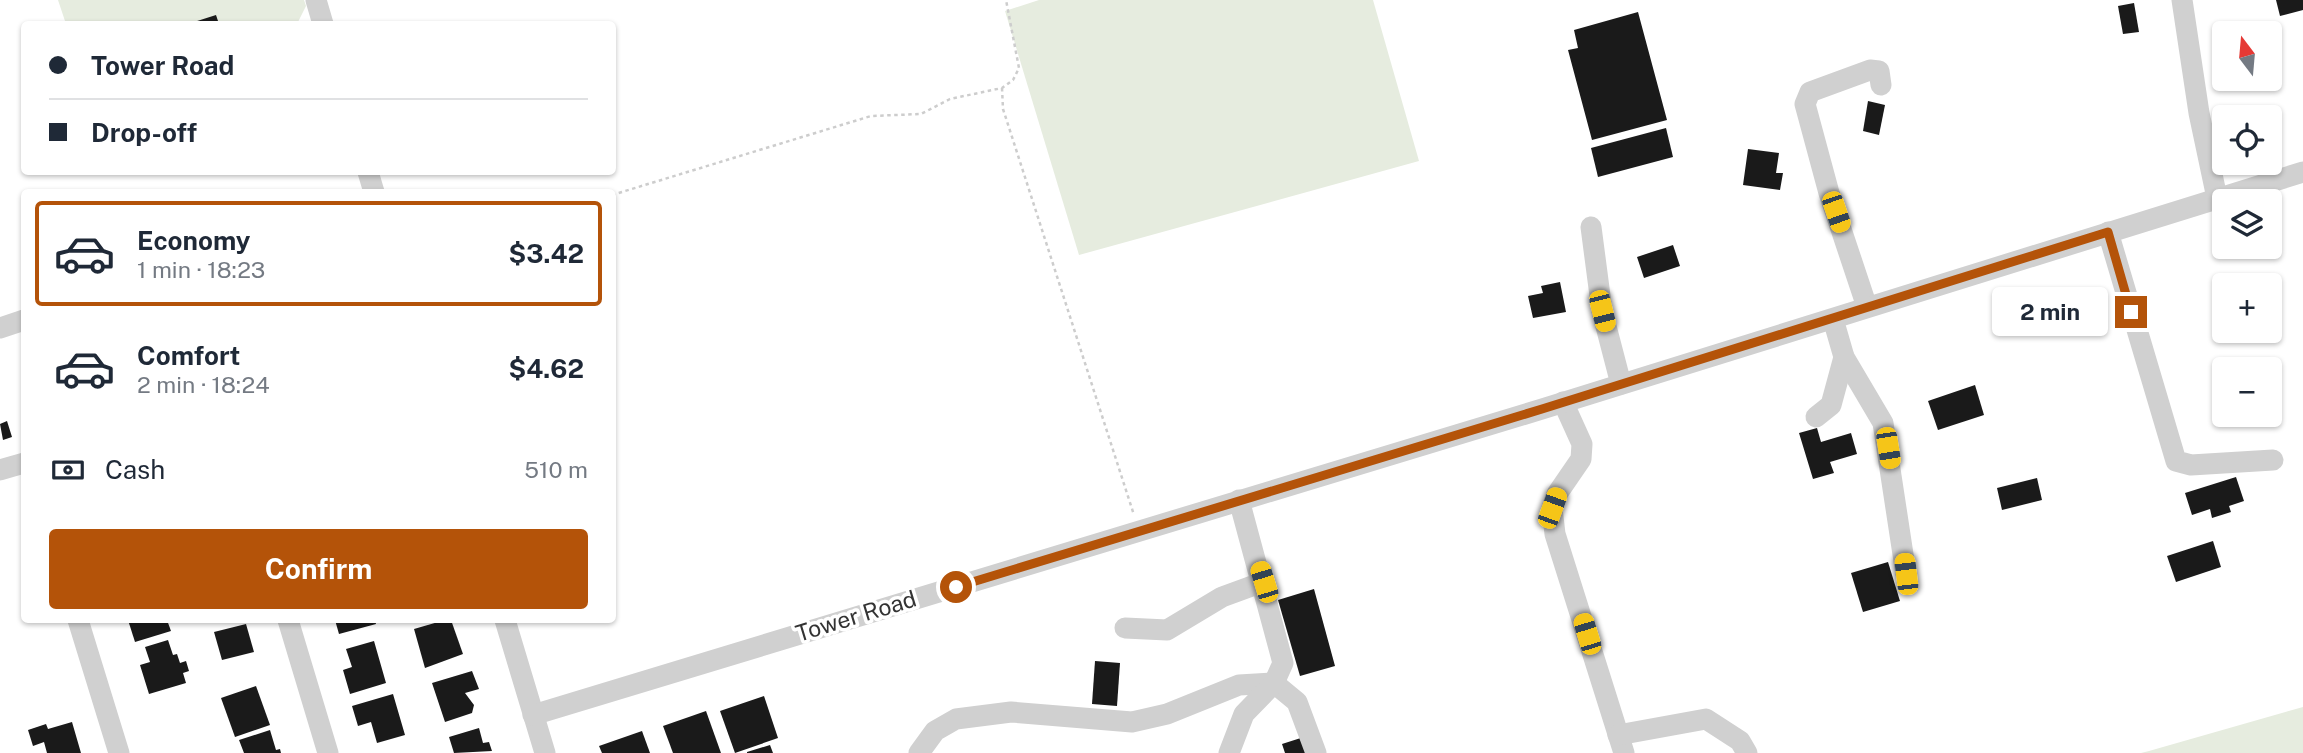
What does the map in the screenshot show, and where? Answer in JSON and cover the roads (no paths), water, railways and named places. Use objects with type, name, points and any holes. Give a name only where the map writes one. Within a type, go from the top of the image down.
[{"type":"street","points":[[316,0],[322,21]]},
{"type":"street","points":[[2182,0],[2199,113],[2215,189]]},
{"type":"street","points":[[1867,307],[1829,192],[1805,104],[1810,92],[1870,70],[1879,71],[1881,85]]},
{"type":"street","name":"Tower Road","points":[[2247,189],[2303,172]]},
{"type":"street","name":"Tower Road","points":[[533,715],[1563,402],[2212,200]]},
{"type":"street","points":[[1591,227],[1599,298],[1621,384]]},
{"type":"street","points":[[2108,232],[2176,461],[2191,465],[2273,460]]},
{"type":"street","points":[[1833,318],[1844,357],[1883,424],[1906,574]]},
{"type":"street","points":[[0,328],[21,321]]},
{"type":"street","points":[[1816,416],[1831,405],[1844,357]]},
{"type":"street","points":[[1563,402],[1582,444],[1581,459],[1557,494],[1552,508],[1555,534],[1621,744],[1706,719],[1741,741],[1747,753]]},
{"type":"street","points":[[0,470],[21,464]]},
{"type":"street","points":[[1229,753],[1244,715],[1274,683],[1283,663],[1264,582],[1239,500]]},
{"type":"street","points":[[1125,628],[1167,630],[1234,591],[1264,582]]},
{"type":"street","points":[[79,623],[118,753]]},
{"type":"street","points":[[289,623],[328,753]]},
{"type":"street","points":[[506,623],[545,753]]},
{"type":"street","points":[[919,753],[935,731],[956,719],[1011,712],[1132,722],[1167,714],[1239,685],[1274,683],[1297,702],[1316,753]]}]
